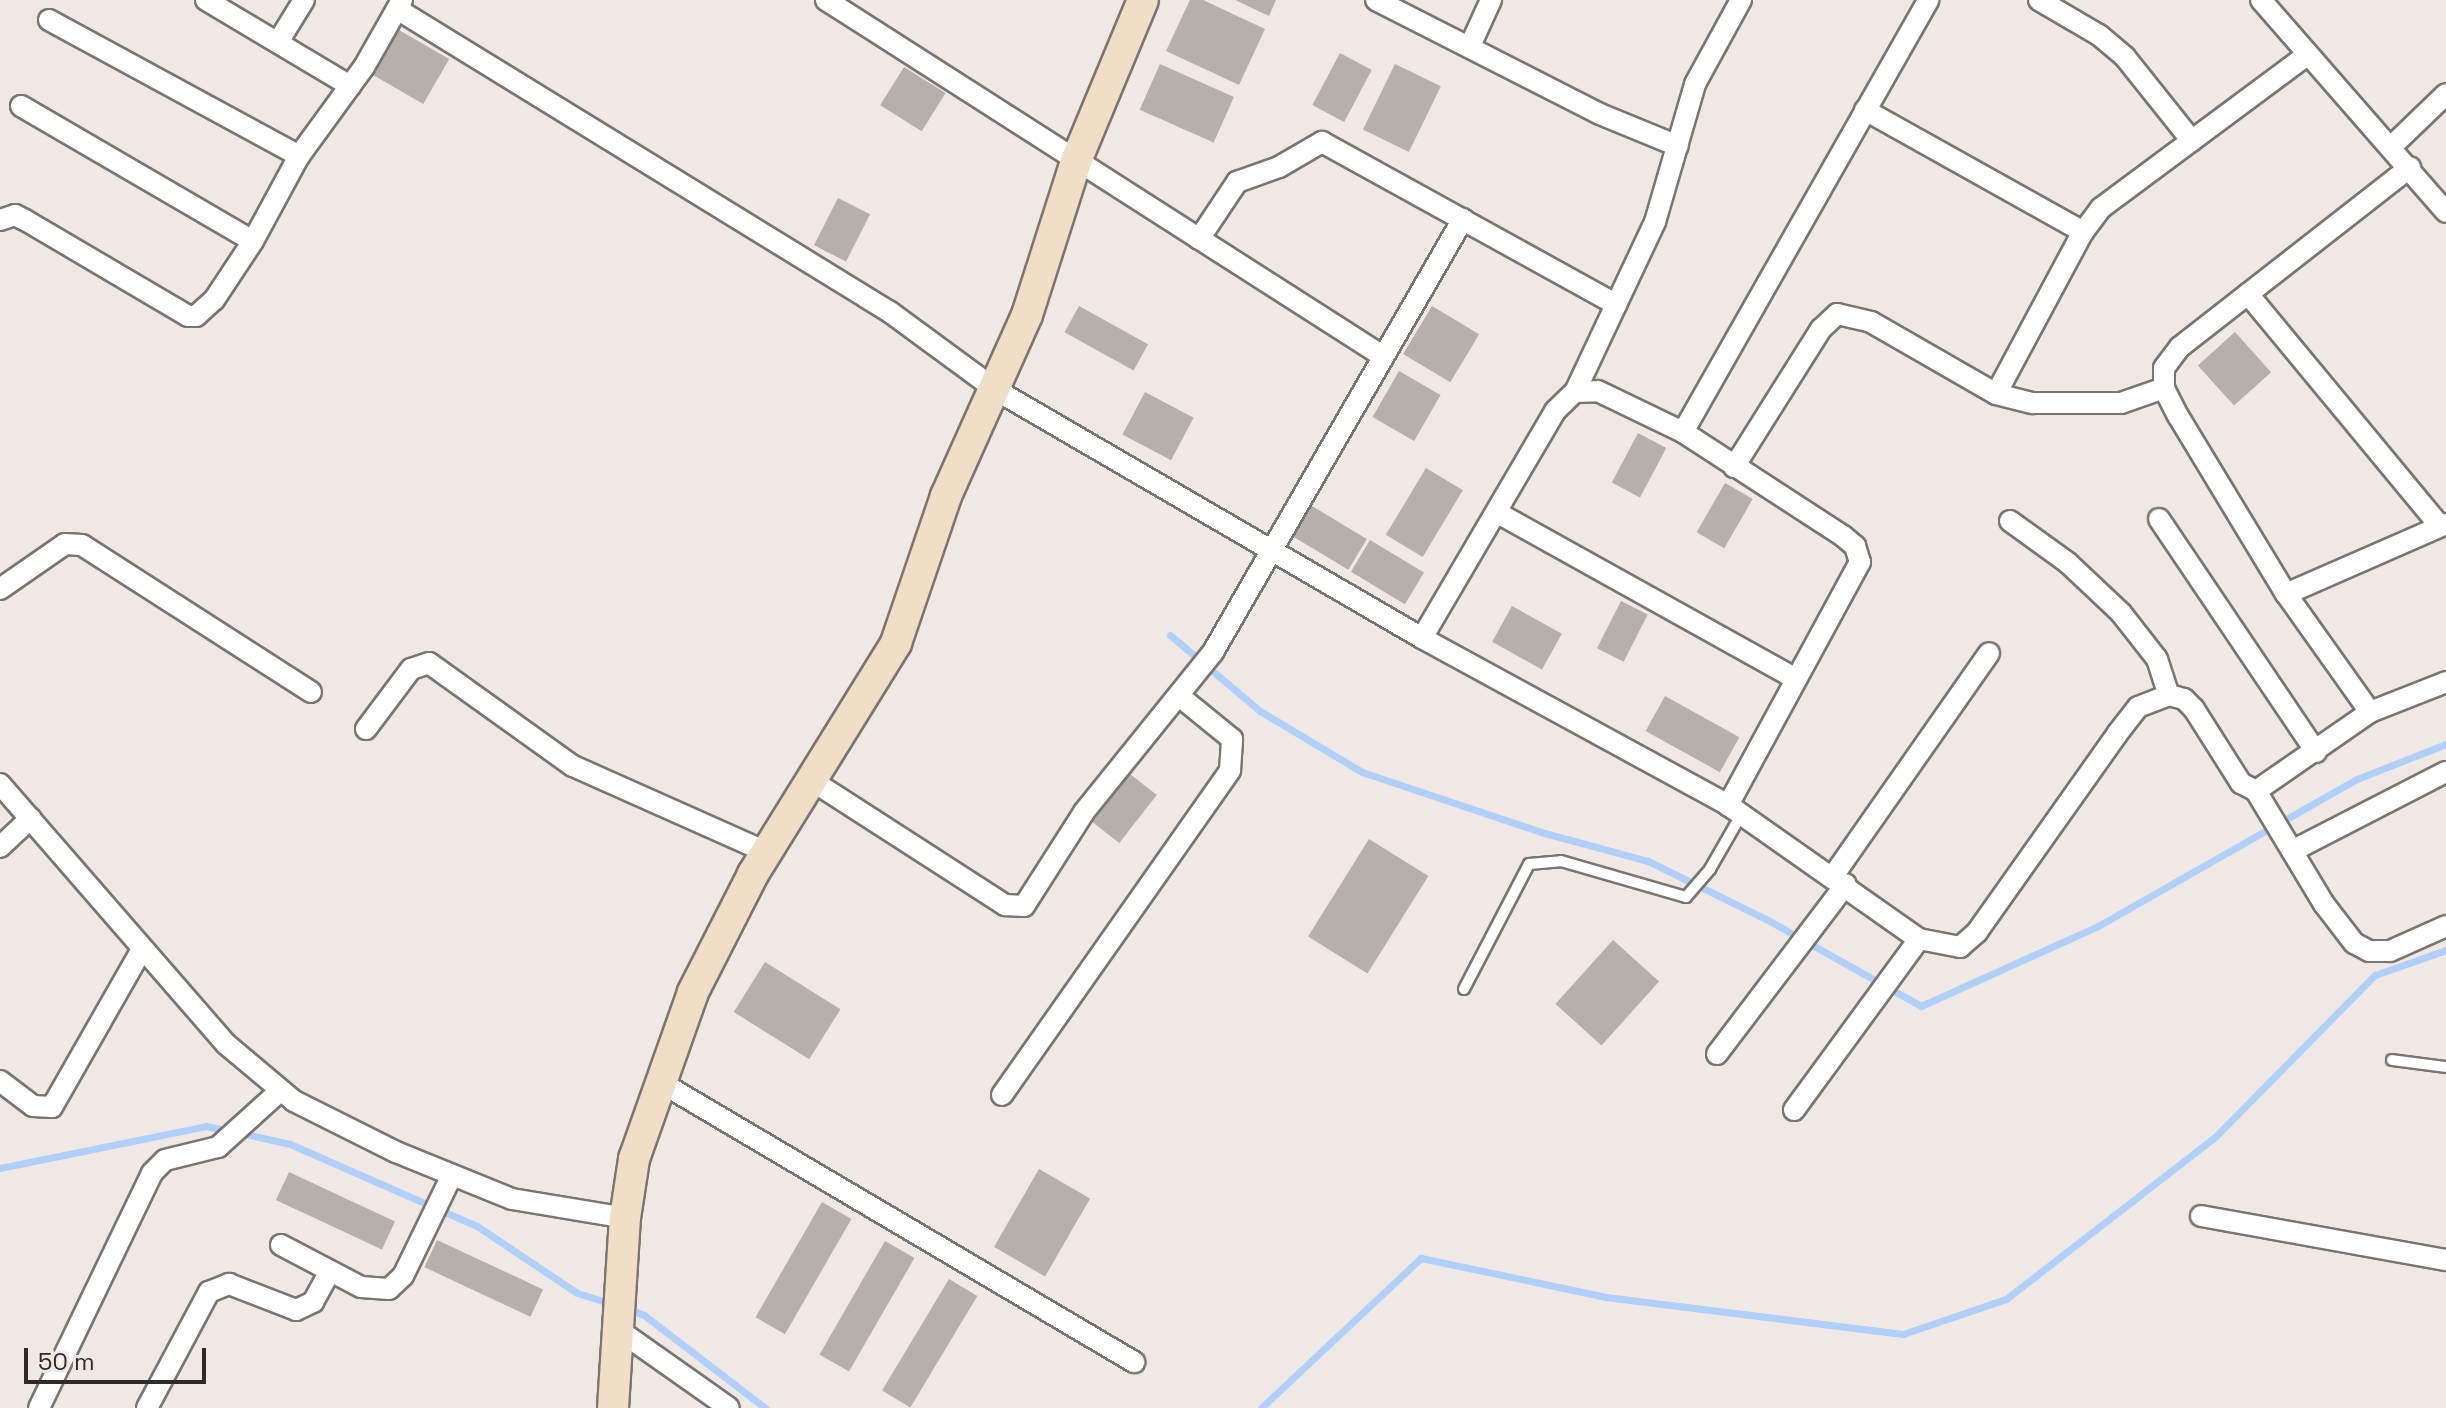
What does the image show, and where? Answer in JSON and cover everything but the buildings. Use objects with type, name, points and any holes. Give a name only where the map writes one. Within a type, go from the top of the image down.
[{"type":"street","points":[[206,0],[350,86]]},
{"type":"street","points":[[278,42],[304,0]]},
{"type":"street","points":[[826,0],[1381,355]]},
{"type":"street","points":[[613,1408],[625,1218],[634,1159],[698,979],[766,852],[892,653],[946,496],[996,390],[1051,248],[1076,161],[1143,0]]},
{"type":"street","points":[[1376,0],[1600,114],[1678,146]]},
{"type":"street","points":[[1470,46],[1491,0]]},
{"type":"street","points":[[1422,638],[1555,411],[1575,392],[1655,222],[1695,84],[1741,0]]},
{"type":"street","points":[[1683,432],[1928,0]]},
{"type":"street","points":[[2039,0],[2099,35],[2125,57],[2192,141]]},
{"type":"street","points":[[2261,0],[2306,56],[2410,167],[2446,212]]},
{"type":"street","points":[[0,220],[9,215],[25,220],[188,316],[214,300],[253,241],[299,156],[350,86],[400,4],[890,312],[996,390],[1422,638],[1735,810],[1840,880],[1919,939],[1960,947],[1977,932],[2138,707],[2169,695],[2184,699],[2194,709],[2241,783],[2256,791],[2324,904],[2354,943],[2369,951],[2390,951],[2446,926]]},
{"type":"street","points":[[49,20],[299,156]]},
{"type":"street","points":[[1996,394],[2083,232],[2101,208],[2306,56]]},
{"type":"street","points":[[2391,147],[2446,94]]},
{"type":"street","points":[[21,106],[253,241]]},
{"type":"street","points":[[1865,110],[2083,232]]},
{"type":"street","points":[[1199,239],[1237,182],[1279,167],[1322,142],[1616,304]]},
{"type":"street","points":[[2370,712],[2286,594],[2164,388],[2164,368],[2180,347],[2410,167]]},
{"type":"street","points":[[811,780],[1005,905],[1019,908],[1034,895],[1084,812],[1213,652],[1273,552],[1381,355],[1463,219]]},
{"type":"street","points":[[2248,294],[2443,525],[2286,594]]},
{"type":"street","points":[[1734,467],[1821,329],[1837,314],[1871,322],[1996,394],[2033,403],[2121,403],[2164,388]]},
{"type":"street","points":[[1575,392],[1598,391],[1683,432],[1855,546],[1860,562],[1849,587],[1794,678],[1735,810]]},
{"type":"street","points":[[1496,512],[1794,678]]},
{"type":"street","points":[[2159,519],[2316,752]]},
{"type":"street","points":[[2010,521],[2068,563],[2121,613],[2157,659],[2169,695]]},
{"type":"street","points":[[0,589],[65,544],[82,545],[311,692]]},
{"type":"street","points":[[1717,1054],[1815,924],[1840,880],[1989,653]]},
{"type":"street","points":[[366,729],[411,669],[429,663],[573,766],[766,852]]},
{"type":"street","points":[[2256,791],[2370,712],[2446,682]]},
{"type":"street","points":[[1002,1095],[1230,770],[1232,739],[1179,696]]},
{"type":"street","points":[[2290,847],[2446,772]]},
{"type":"street","points":[[0,784],[226,1044],[280,1091],[452,1175],[512,1199],[625,1218]]},
{"type":"street","points":[[0,847],[31,818]]},
{"type":"street","points":[[1794,1110],[1919,939]]},
{"type":"street","points":[[0,1081],[33,1106],[52,1107],[142,949]]},
{"type":"street","points":[[660,1082],[1134,1362]]},
{"type":"street","points":[[39,1408],[152,1173],[165,1160],[203,1153],[226,1141],[280,1091]]},
{"type":"street","points":[[281,1245],[361,1287],[389,1289],[403,1276],[452,1175]]},
{"type":"street","points":[[2201,1216],[2446,1260]]},
{"type":"street","points":[[147,1408],[209,1292],[229,1284],[296,1310],[313,1302],[330,1271]]},
{"type":"street","points":[[621,1315],[729,1408]]},
{"type":"lane","points":[[1464,989],[1529,864],[1561,861],[1677,898],[1695,891],[1710,869],[1735,810]]},
{"type":"lane","points":[[2392,1060],[2446,1067]]},
{"type":"waterway","points":[[1170,635],[1260,711],[1362,772],[1541,832],[1648,861],[1766,919],[1921,1006],[2098,926],[2357,779],[2446,744]]},
{"type":"waterway","points":[[1261,1408],[1421,1258],[1606,1297],[1903,1334],[2006,1299],[2215,1137],[2375,975],[2446,950]]},
{"type":"waterway","points":[[0,1168],[206,1126],[229,1131]]},
{"type":"waterway","points":[[241,1133],[290,1144],[477,1226],[577,1293],[612,1304]]},
{"type":"waterway","points":[[628,1309],[644,1315],[765,1408]]}]
